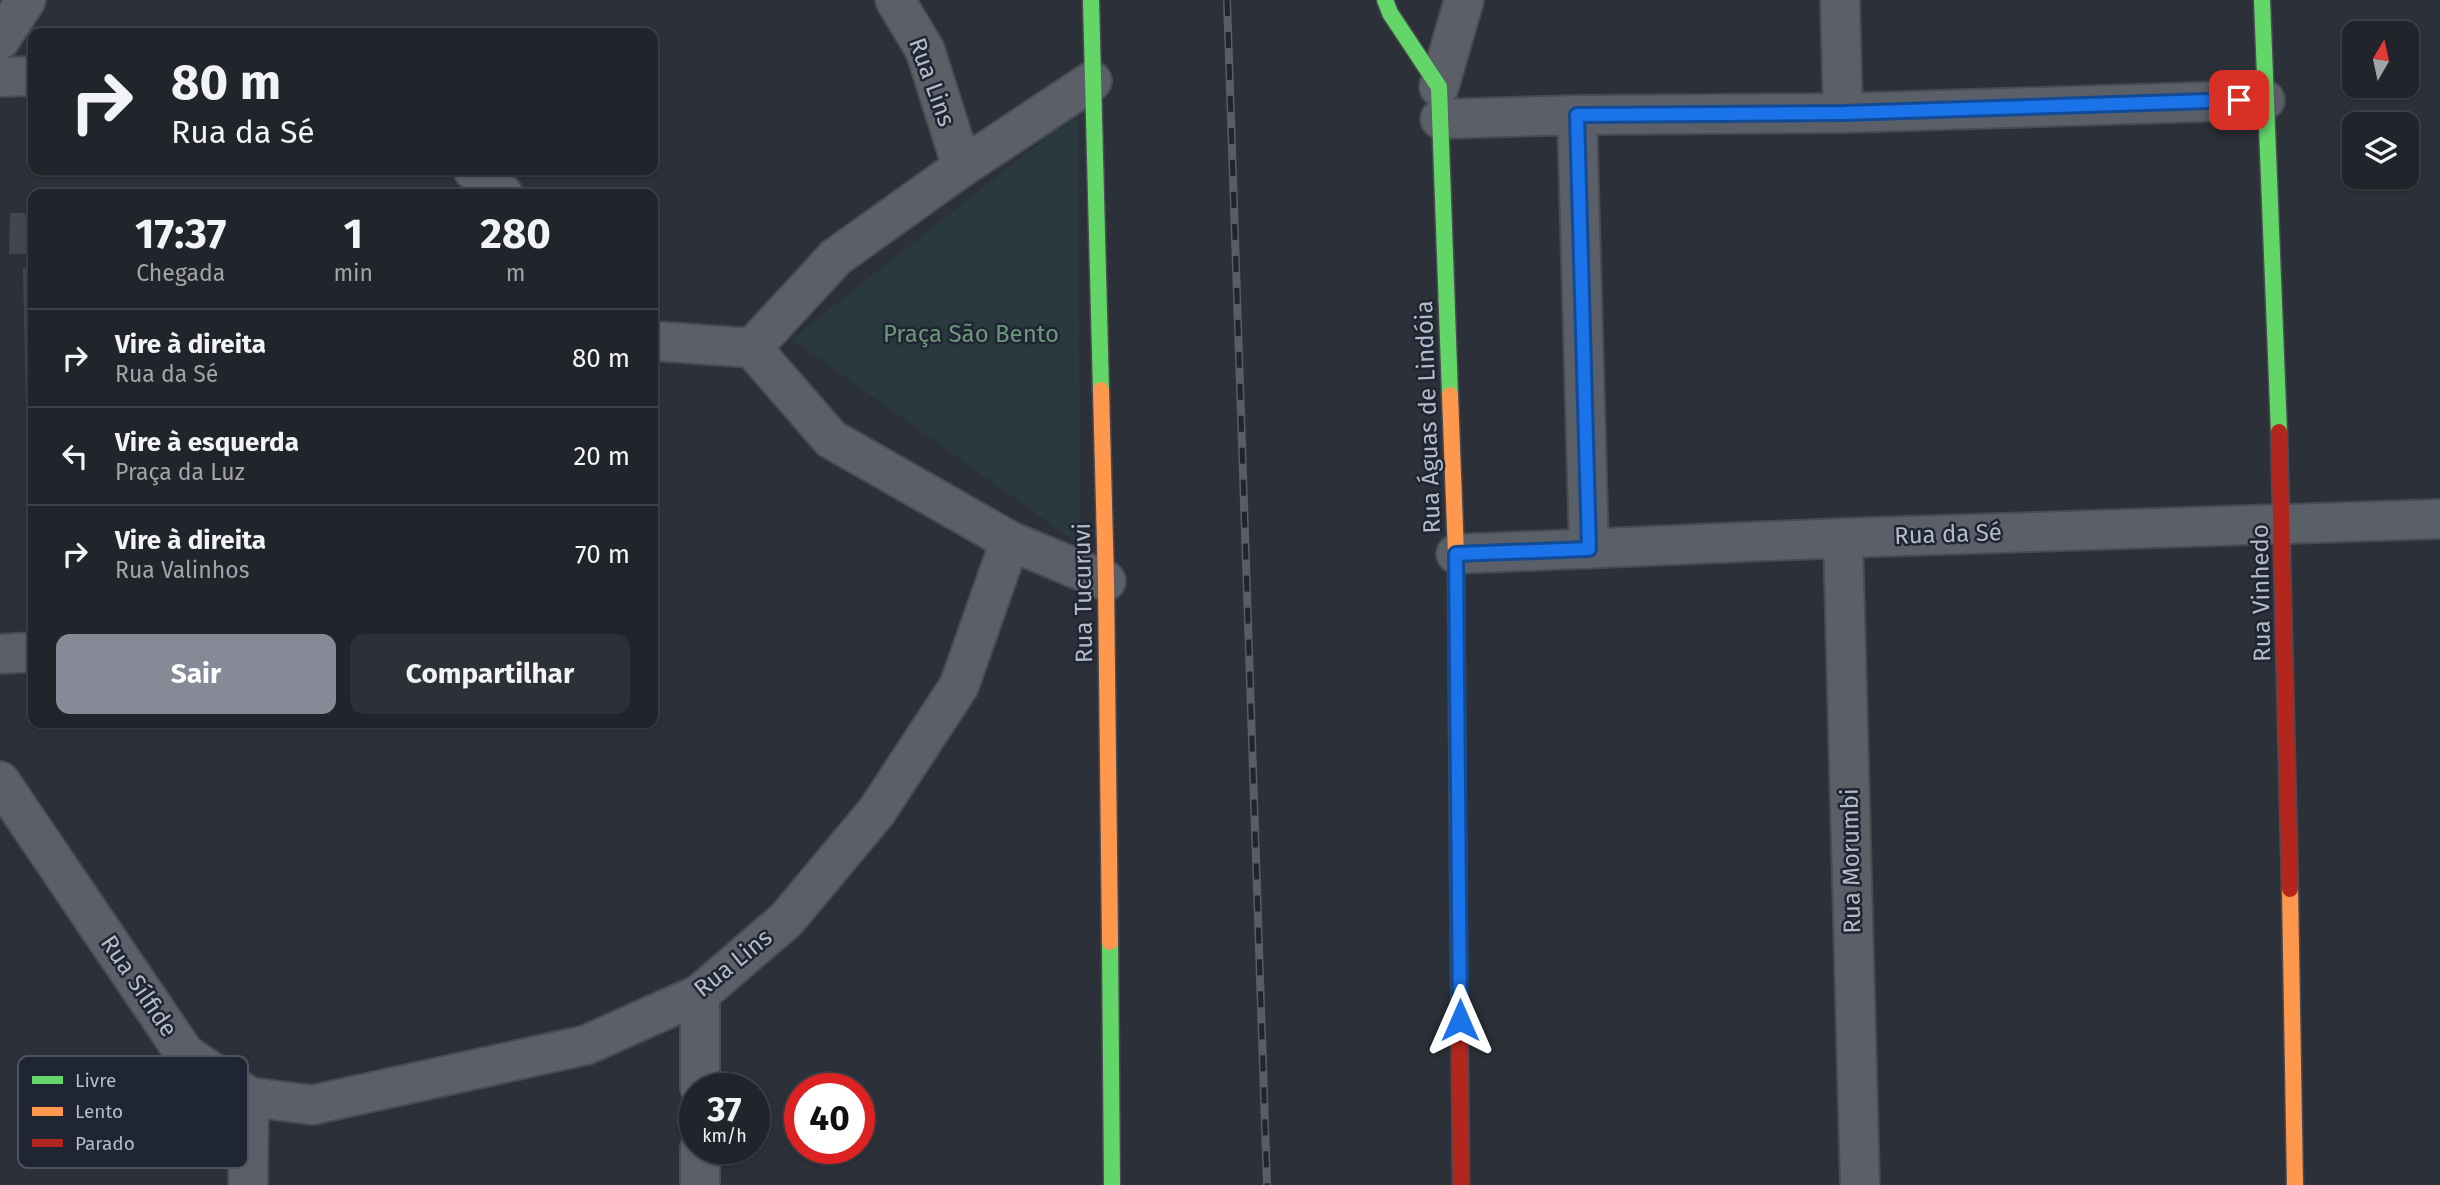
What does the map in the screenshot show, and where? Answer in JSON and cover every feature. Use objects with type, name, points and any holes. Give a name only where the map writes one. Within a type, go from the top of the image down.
[{"type":"street","points":[[0,40],[26,0]]},
{"type":"street","name":"Rua Lins","points":[[895,0],[925,50],[962,167]]},
{"type":"street","name":"Rua Tucuruvi","points":[[1091,0],[1106,581],[1112,1185]]},
{"type":"street","points":[[1385,0],[1439,103]]},
{"type":"street","points":[[1439,103],[1464,0]]},
{"type":"street","points":[[1840,0],[1843,113]]},
{"type":"street","name":"Rua Vinhedo","points":[[2262,0],[2283,523],[2295,1185]]},
{"type":"street","points":[[0,77],[28,76]]},
{"type":"street","points":[[752,348],[836,257],[962,167],[1092,81]]},
{"type":"street","points":[[1439,103],[1577,115],[1843,113],[2265,100]]},
{"type":"street","name":"Rua Águas de Lindóia","points":[[1439,103],[1456,554],[1461,1185]]},
{"type":"street","points":[[1577,115],[1589,549]]},
{"type":"street","points":[[479,175],[497,189]]},
{"type":"street","points":[[658,341],[752,348],[831,439],[1010,541],[1106,581]]},
{"type":"street","name":"Rua da Sé","points":[[1456,554],[1843,538],[2440,519]]},
{"type":"street","name":"Rua Morumbi","points":[[1843,538],[1860,1185]]},
{"type":"street","name":"Rua Lins","points":[[249,1097],[312,1105],[586,1045],[700,994],[787,919],[877,811],[959,686],[1010,541]]},
{"type":"street","points":[[0,654],[28,652]]},
{"type":"street","name":"Rua Sílfide","points":[[0,781],[188,1056]]},
{"type":"street","points":[[700,994],[700,1073]]},
{"type":"street","points":[[248,1185],[249,1097]]},
{"type":"street","points":[[700,1164],[700,1185]]},
{"type":"green space","name":"Praça São Bento","points":[[1078,112],[1080,545],[792,339]]},
{"type":"building","points":[[10,213],[28,213],[28,254],[9,254]]},
{"type":"building","points":[[23,268],[28,268],[28,508]]},
{"type":"railway","points":[[1227,0],[1267,1185]]},
{"type":"traffic: fast","points":[[1091,0],[1101,390]]},
{"type":"traffic: fast","points":[[1385,0],[1390,13],[1439,87],[1450,395]]},
{"type":"traffic: fast","points":[[2262,0],[2279,432]]},
{"type":"traffic: fast","points":[[1110,942],[1112,1185]]},
{"type":"traffic: slow","points":[[1101,390],[1110,942]]},
{"type":"traffic: slow","points":[[1450,395],[1456,554],[1458,841]]},
{"type":"traffic: slow","points":[[2290,889],[2295,1185]]},
{"type":"traffic: jam","points":[[2279,432],[2290,889]]},
{"type":"traffic: jam","points":[[1458,841],[1461,1185]]},
{"type":"route","points":[[1460,1020],[1456,554],[1589,549],[1577,115],[1843,113],[2239,100]]}]
